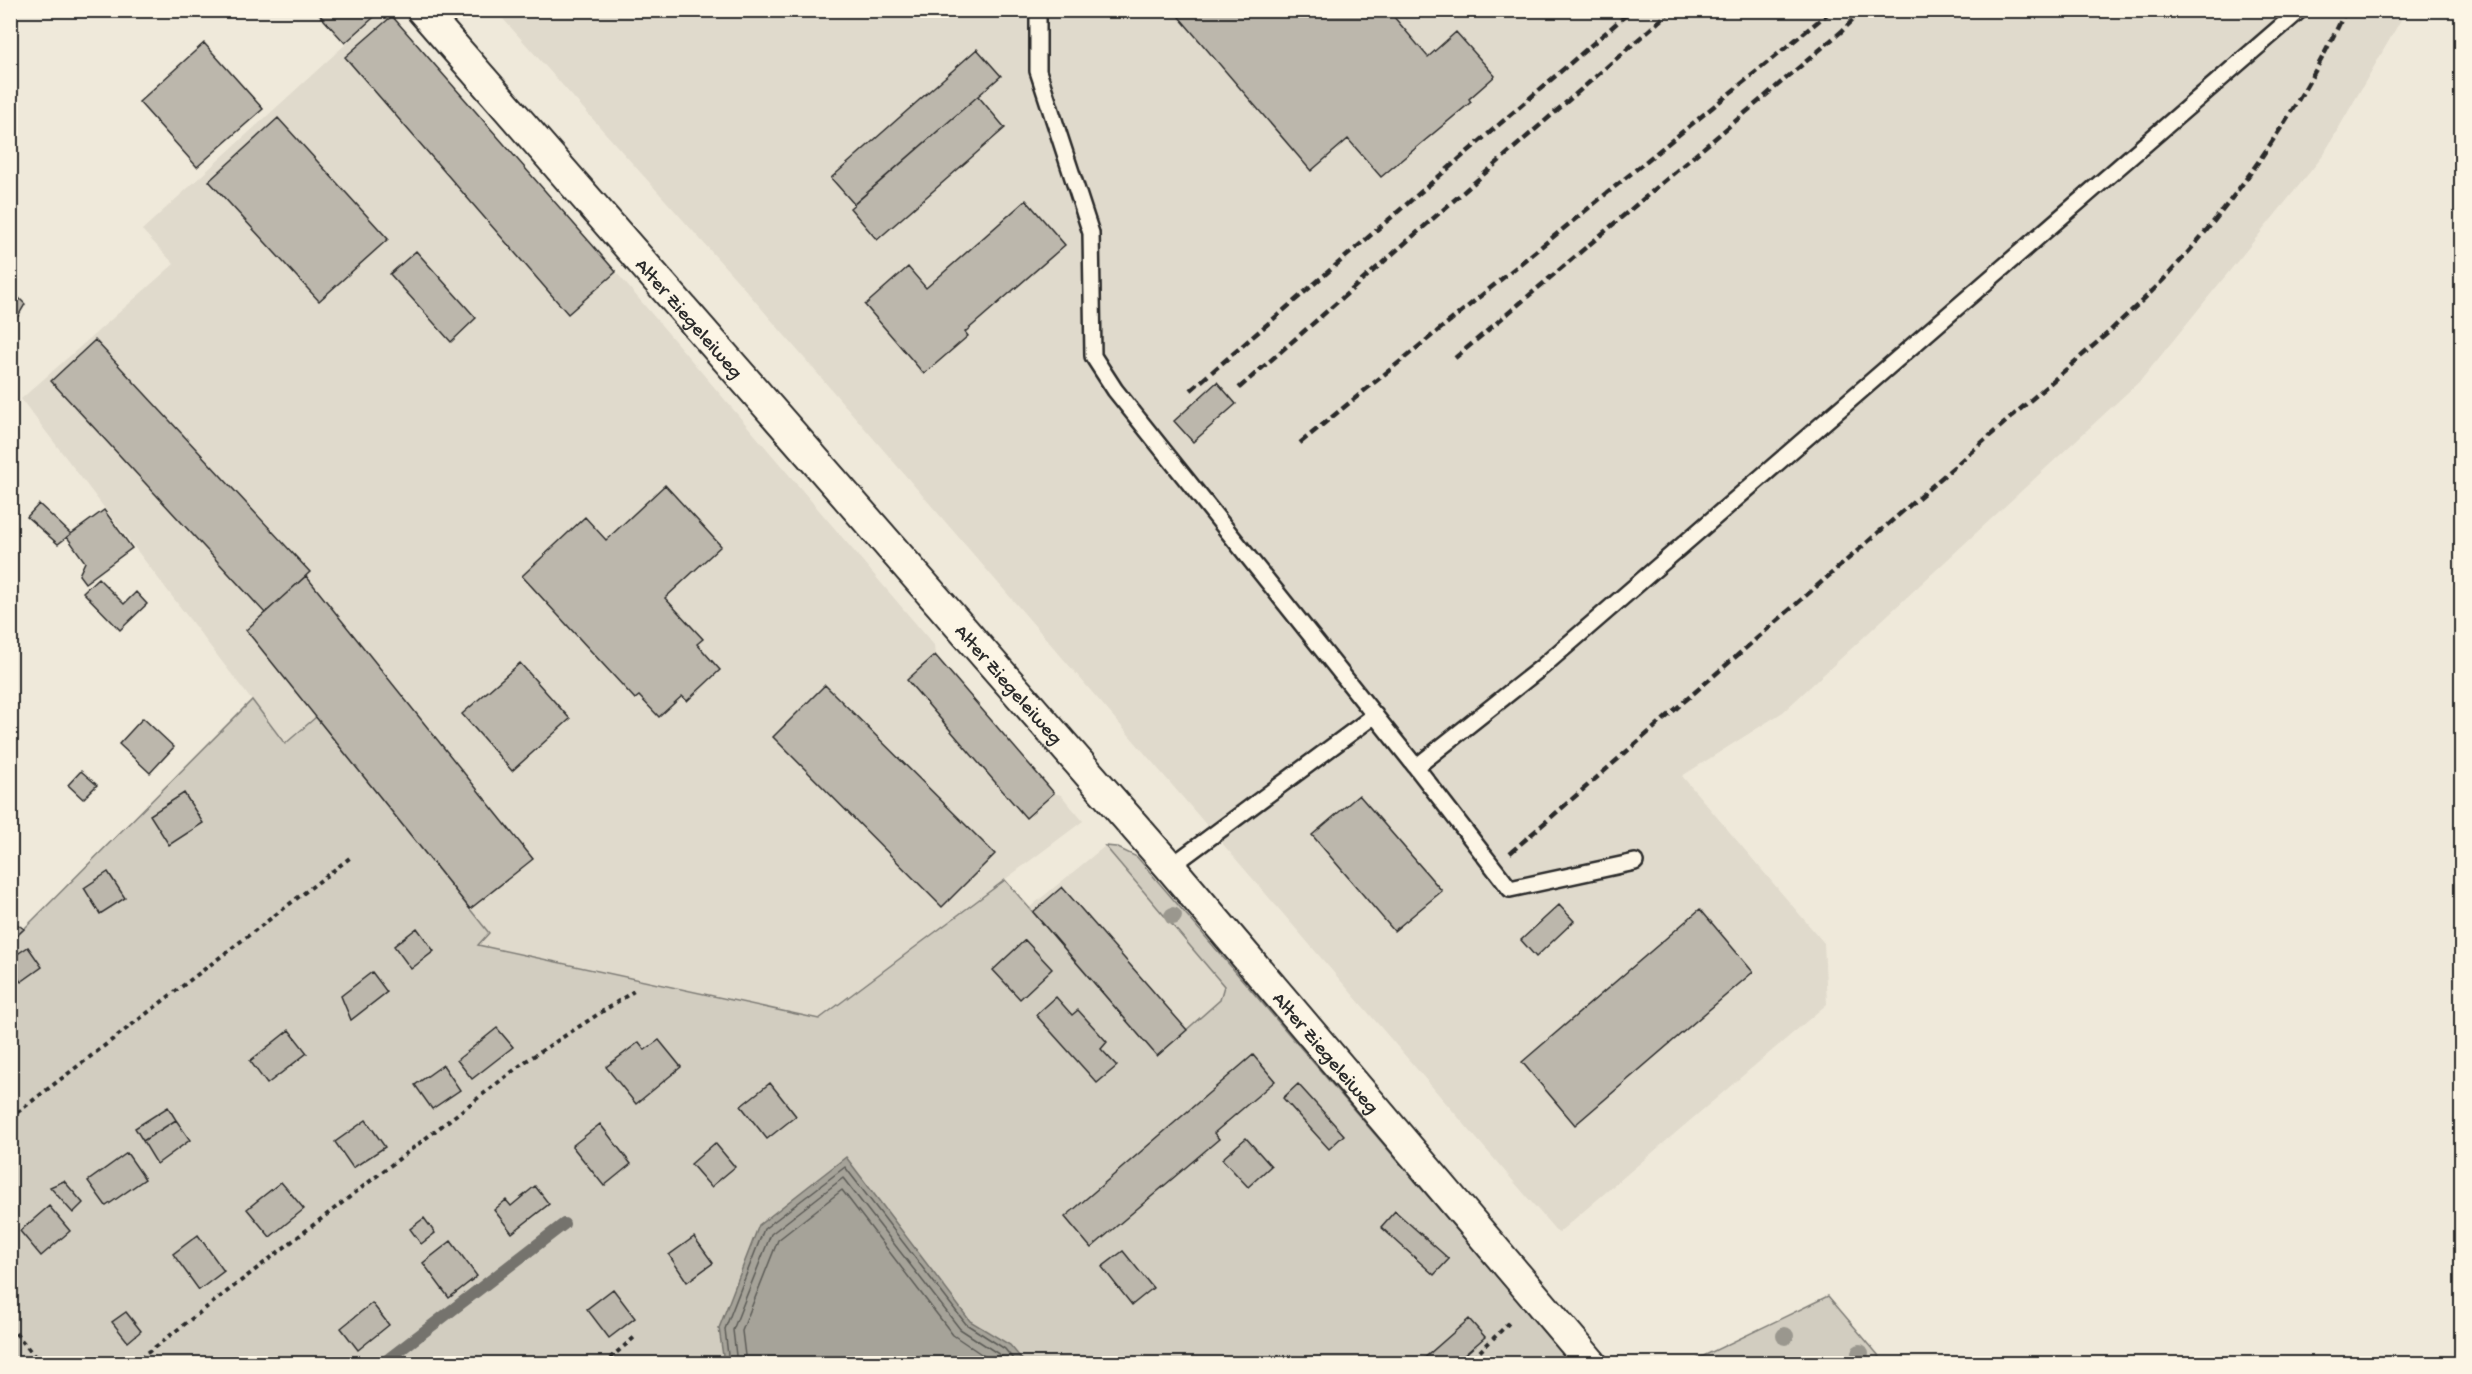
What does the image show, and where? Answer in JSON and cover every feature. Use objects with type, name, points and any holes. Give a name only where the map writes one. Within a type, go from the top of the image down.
[{"type":"street","name":"Alter Ziegeleiweg","points":[[422,10],[1170,867],[1592,1364]]},
{"type":"lane","points":[[1038,10],[1038,71],[1091,233],[1094,356],[1115,390],[1375,715],[1510,889],[1635,862]]},
{"type":"lane","points":[[1416,767],[1542,667],[2300,10]]},
{"type":"lane","points":[[1170,867],[1375,715]]},
{"type":"path","points":[[10,1118],[351,857]]},
{"type":"path","points":[[132,1364],[526,1061],[634,991]]},
{"type":"path","points":[[1467,1364],[1536,1296]]},
{"type":"path","points":[[10,1326],[41,1364]]},
{"type":"path","points":[[603,1364],[636,1336]]},
{"type":"shaded area","points":[[382,11],[387,11],[616,272],[934,645],[935,656],[1054,793],[1061,795],[1083,821],[819,1019],[477,945],[489,933],[316,717],[285,744],[21,399],[174,264],[142,230]]},
{"type":"shaded area","points":[[496,11],[2406,11],[2322,157],[2141,380],[1783,712],[1682,776],[1824,943],[1827,1004],[1558,1233],[743,287]]},
{"type":"shaded area","points":[[252,700],[285,744],[316,717],[489,933],[478,945],[819,1019],[1005,880],[1157,1056],[1220,1000],[1224,986],[1105,846],[1116,847],[1137,857],[1571,1363],[11,1364],[11,942]]},
{"type":"shaded area","points":[[1105,846],[1224,986],[1220,1000],[1157,1056],[1029,908]]},
{"type":"shaded area","points":[[1828,1296],[1885,1363],[1689,1363]]},
{"type":"water","points":[[846,1157],[970,1321],[1010,1345],[1025,1363],[724,1363],[719,1328],[759,1225]]},
{"type":"building","points":[[315,10],[382,10],[345,43]]},
{"type":"building","points":[[1173,10],[1388,10],[1428,57],[1456,32],[1495,76],[1469,99],[1471,102],[1381,177],[1348,139],[1311,171]]},
{"type":"building","points":[[392,16],[616,272],[568,314],[345,57]]},
{"type":"building","points":[[204,43],[263,109],[197,167],[139,102]]},
{"type":"building","points":[[977,49],[1001,76],[854,204],[831,178]]},
{"type":"building","points":[[978,96],[1005,128],[877,240],[850,208]]},
{"type":"building","points":[[278,118],[388,239],[319,301],[209,181]]},
{"type":"building","points":[[1026,200],[1065,245],[965,332],[968,336],[924,374],[865,305],[908,267],[926,288]]},
{"type":"building","points":[[416,251],[476,318],[451,342],[390,274]]},
{"type":"building","points":[[10,289],[25,304],[10,330]]},
{"type":"building","points":[[95,340],[310,572],[265,613],[51,381]]},
{"type":"building","points":[[1217,382],[1236,404],[1193,442],[1174,421]]},
{"type":"building","points":[[665,485],[721,546],[665,598],[703,639],[697,644],[720,670],[687,701],[682,696],[659,717],[639,696],[635,699],[522,576],[585,517],[606,540]]},
{"type":"building","points":[[39,504],[71,534],[58,544],[27,517]]},
{"type":"building","points":[[104,510],[132,548],[85,583],[79,575],[85,562],[67,537]]},
{"type":"building","points":[[306,576],[533,859],[470,909],[246,630]]},
{"type":"building","points":[[98,578],[124,604],[136,592],[147,604],[120,630],[83,592]]},
{"type":"building","points":[[935,655],[1054,793],[1026,818],[907,680]]},
{"type":"building","points":[[520,663],[570,719],[512,771],[462,714]]},
{"type":"building","points":[[825,685],[995,854],[942,907],[773,737]]},
{"type":"building","points":[[143,718],[174,747],[150,773],[119,744]]},
{"type":"building","points":[[81,771],[97,785],[83,799],[68,785]]},
{"type":"building","points":[[184,793],[203,823],[169,845],[150,815]]},
{"type":"building","points":[[1359,795],[1442,891],[1394,931],[1312,835]]},
{"type":"building","points":[[108,872],[125,898],[100,914],[84,888]]},
{"type":"building","points":[[1062,887],[1187,1030],[1157,1056],[1033,912]]},
{"type":"building","points":[[1559,905],[1574,921],[1536,957],[1521,940]]},
{"type":"building","points":[[1700,909],[1753,972],[1575,1125],[1522,1062]]},
{"type":"building","points":[[10,919],[24,929],[10,942]]},
{"type":"building","points":[[417,928],[434,951],[411,969],[394,946]]},
{"type":"building","points":[[1025,940],[1052,969],[1020,999],[993,970]]},
{"type":"building","points":[[28,947],[42,967],[21,982],[10,967],[10,959]]},
{"type":"building","points":[[372,972],[387,992],[351,1020],[341,996]]},
{"type":"building","points":[[1056,997],[1072,1015],[1078,1010],[1107,1042],[1101,1049],[1117,1066],[1097,1083],[1036,1015]]},
{"type":"building","points":[[497,1028],[513,1047],[472,1079],[457,1060]]},
{"type":"building","points":[[289,1030],[307,1053],[267,1084],[250,1061]]},
{"type":"building","points":[[659,1040],[681,1067],[636,1104],[606,1067],[639,1042],[645,1050]]},
{"type":"building","points":[[1253,1055],[1275,1081],[1214,1133],[1219,1139],[1091,1248],[1065,1217]]},
{"type":"building","points":[[443,1065],[460,1090],[432,1109],[415,1085]]},
{"type":"building","points":[[770,1083],[796,1116],[767,1139],[741,1106]]},
{"type":"building","points":[[1298,1084],[1344,1135],[1329,1149],[1283,1098]]},
{"type":"building","points":[[168,1107],[176,1120],[143,1141],[135,1128]]},
{"type":"building","points":[[176,1120],[190,1140],[157,1164],[143,1141]]},
{"type":"building","points":[[366,1120],[385,1147],[353,1168],[335,1142]]},
{"type":"building","points":[[600,1124],[631,1164],[604,1186],[572,1146]]},
{"type":"building","points":[[1246,1138],[1271,1166],[1248,1187],[1222,1159]]},
{"type":"building","points":[[715,1143],[735,1167],[711,1187],[691,1164]]},
{"type":"building","points":[[127,1153],[145,1179],[106,1206],[88,1181]]},
{"type":"building","points":[[64,1181],[83,1203],[73,1213],[50,1187]]},
{"type":"building","points":[[281,1182],[304,1209],[270,1237],[247,1209]]},
{"type":"building","points":[[535,1186],[549,1204],[512,1233],[494,1210],[506,1200],[511,1206]]},
{"type":"building","points":[[49,1206],[70,1231],[41,1256],[20,1231]]},
{"type":"building","points":[[1395,1211],[1449,1259],[1434,1275],[1381,1227]]},
{"type":"building","points":[[424,1218],[435,1233],[421,1244],[410,1229]]},
{"type":"building","points":[[198,1235],[224,1271],[199,1290],[173,1254]]},
{"type":"building","points":[[694,1237],[713,1263],[687,1282],[669,1255]]},
{"type":"building","points":[[451,1241],[477,1276],[449,1298],[423,1263]]},
{"type":"building","points":[[1123,1251],[1153,1288],[1132,1305],[1102,1267]]},
{"type":"building","points":[[613,1289],[635,1318],[609,1338],[587,1309]]},
{"type":"building","points":[[372,1303],[389,1325],[358,1350],[341,1328]]},
{"type":"building","points":[[126,1312],[141,1331],[128,1342],[112,1322]]},
{"type":"building","points":[[1469,1319],[1485,1337],[1454,1364],[1421,1364],[1420,1362]]},
{"type":"waterway","points":[[382,1364],[564,1224]]},
{"type":"railway","points":[[1191,390],[1632,10]]},
{"type":"railway","points":[[1239,388],[1672,10]]},
{"type":"railway","points":[[1300,443],[1832,10]]},
{"type":"railway","points":[[1455,358],[1842,31],[1863,10]]},
{"type":"railway","points":[[1510,853],[2109,332],[2158,285],[2217,217],[2266,151],[2309,82],[2346,10]]}]
